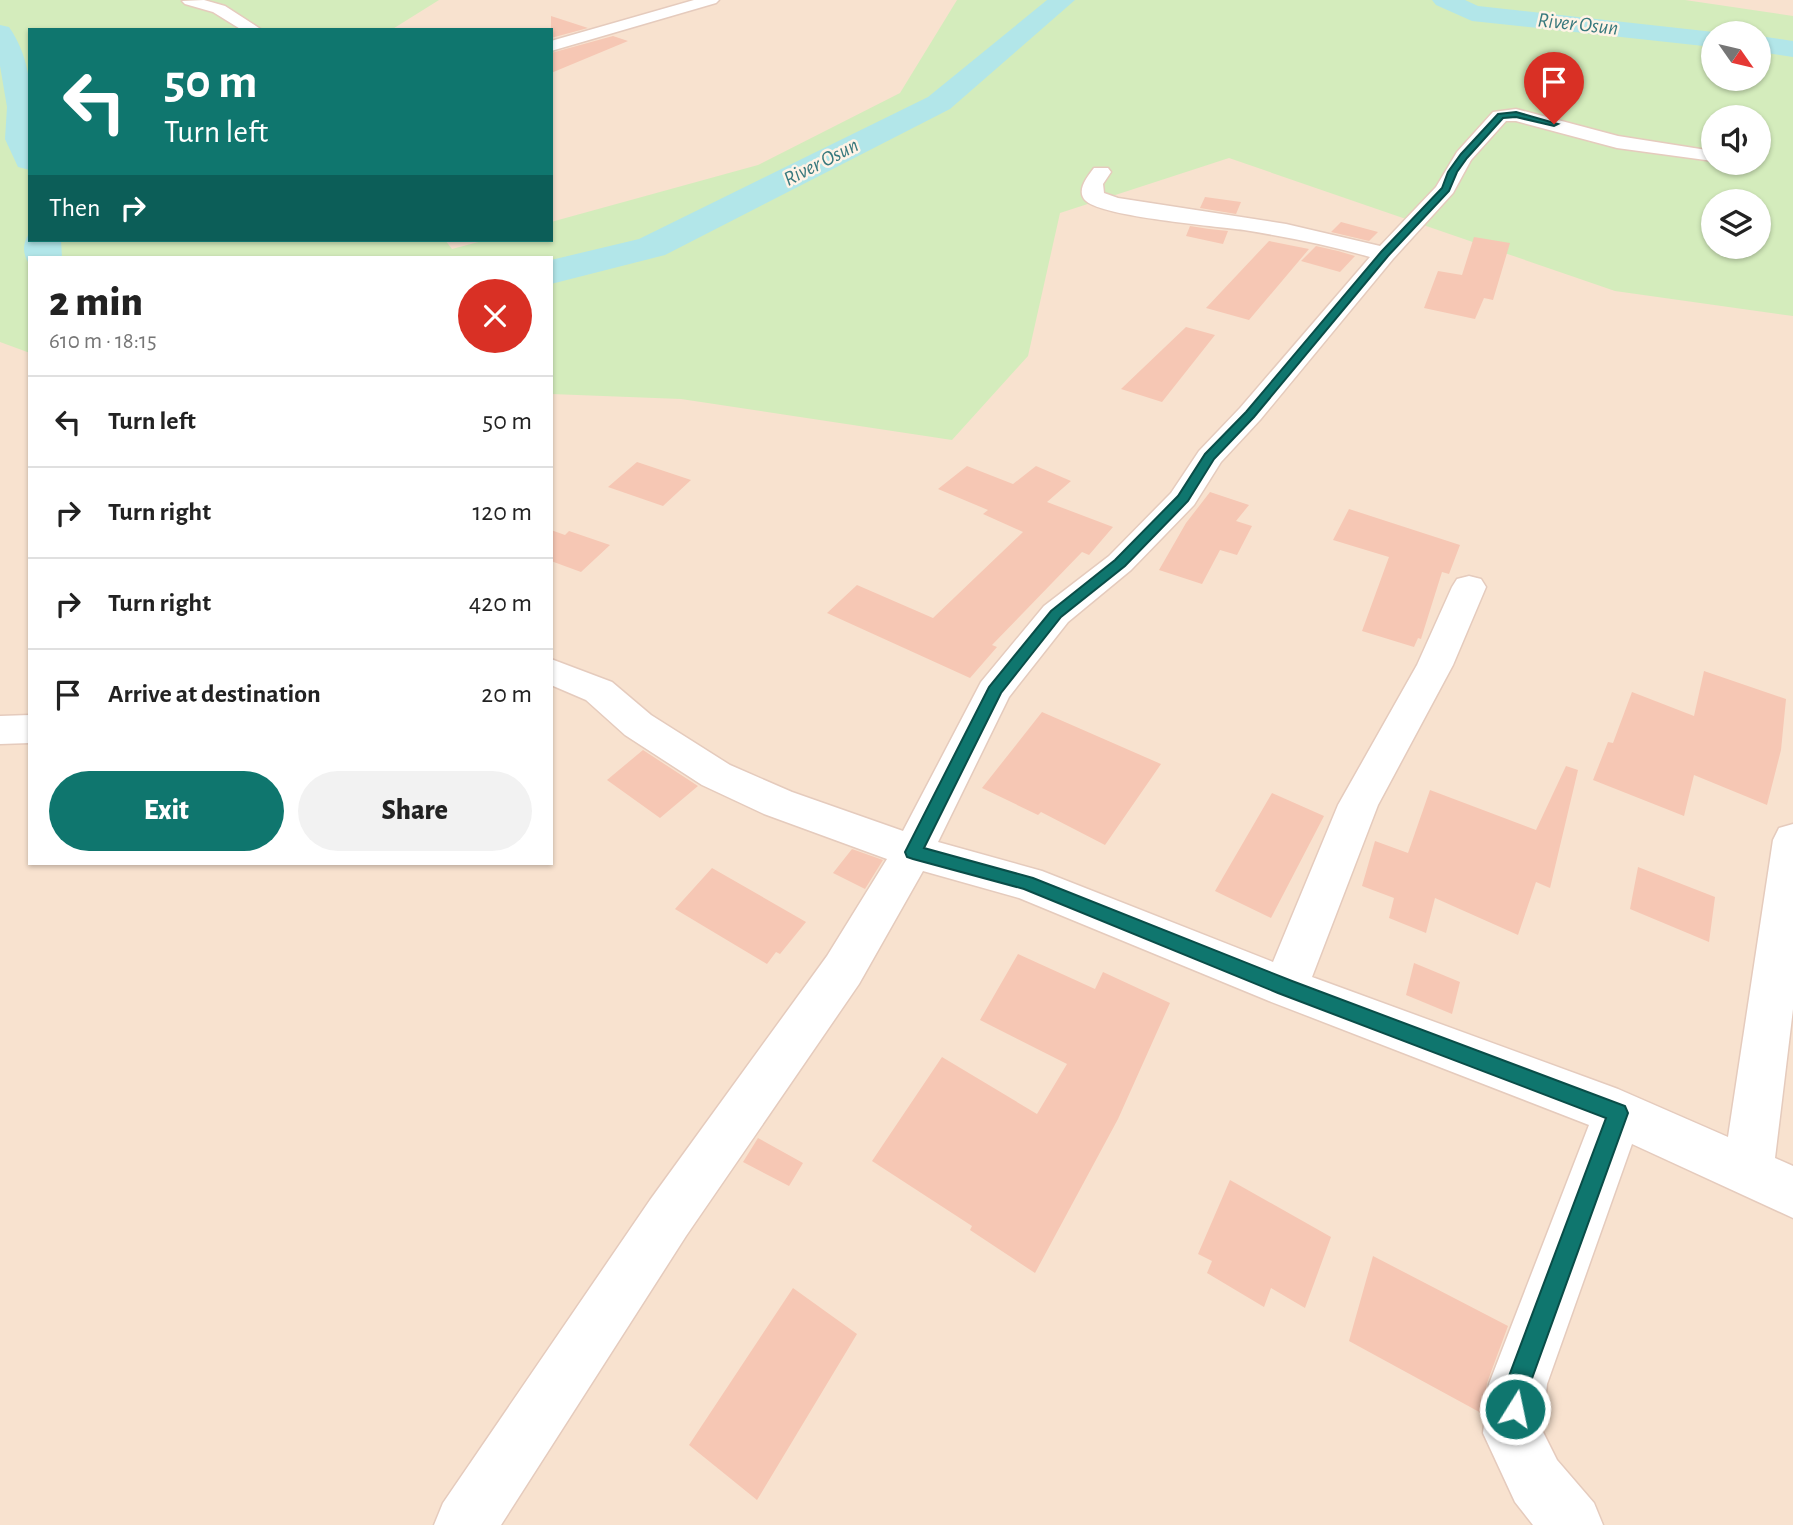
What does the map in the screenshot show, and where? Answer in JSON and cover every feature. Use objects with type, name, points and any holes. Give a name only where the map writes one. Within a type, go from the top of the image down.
[{"type":"street","points":[[553,45],[712,0]]},
{"type":"street","points":[[190,1],[219,9],[251,28]]},
{"type":"street","points":[[465,1525],[668,1218],[843,970],[913,852],[994,691],[1056,614],[1120,563],[1183,499],[1209,457],[1250,414],[1385,254],[1446,189],[1458,164],[1500,116],[1516,115],[1617,142],[1701,155]]},
{"type":"street","points":[[1101,172],[1093,184],[1094,197],[1121,206],[1279,230],[1344,242],[1385,254]]},
{"type":"street","points":[[1285,987],[1358,805],[1435,665],[1469,587]]},
{"type":"street","points":[[553,672],[599,691],[638,724],[716,775],[827,822],[913,852],[1027,883],[1285,987],[1618,1113],[1793,1192]]},
{"type":"street","points":[[0,730],[28,729]]},
{"type":"street","points":[[1748,1171],[1793,840]]},
{"type":"street","points":[[1572,1525],[1535,1481],[1512,1433],[1518,1384],[1618,1113]]},
{"type":"shaded area","points":[[0,0],[1793,0],[1793,1525],[0,1525]]},
{"type":"green space","points":[[0,0],[439,0],[394,28],[28,28],[28,242],[447,242],[452,249],[478,242],[553,242],[553,221],[758,165],[900,93],[957,0],[1685,0],[1793,16],[1793,316],[1615,291],[1229,158],[1060,213],[1028,356],[952,440],[681,399],[553,394],[553,256],[28,256],[28,352],[0,342]]},
{"type":"building","points":[[551,16],[588,28],[553,37]]},
{"type":"building","points":[[613,36],[628,41],[553,72],[553,52]]},
{"type":"building","points":[[1205,197],[1241,202],[1236,214],[1200,208]]},
{"type":"building","points":[[1341,222],[1378,232],[1369,241],[1331,232]]},
{"type":"building","points":[[1190,226],[1228,231],[1223,244],[1186,236]]},
{"type":"building","points":[[1474,237],[1510,243],[1493,300],[1484,298],[1475,319],[1424,308],[1438,271],[1462,275]]},
{"type":"building","points":[[1269,241],[1309,249],[1249,320],[1206,308]]},
{"type":"building","points":[[1316,246],[1355,256],[1340,272],[1301,261]]},
{"type":"building","points":[[1186,327],[1215,335],[1162,402],[1121,389]]},
{"type":"building","points":[[637,462],[691,480],[663,506],[608,487]]},
{"type":"building","points":[[967,466],[1013,484],[1036,466],[1071,481],[1047,502],[1113,527],[1089,555],[1082,552],[992,645],[997,647],[970,678],[827,613],[857,585],[933,618],[1023,532],[983,514],[988,510],[938,489]]},
{"type":"building","points":[[1210,492],[1249,505],[1236,521],[1252,526],[1237,555],[1220,550],[1202,584],[1159,570],[1186,523]]},
{"type":"building","points":[[1349,509],[1460,545],[1449,574],[1442,572],[1421,639],[1418,638],[1414,647],[1362,631],[1389,557],[1333,540]]},
{"type":"building","points":[[553,531],[565,535],[569,531],[610,545],[581,572],[553,562]]},
{"type":"building","points":[[1704,671],[1786,699],[1781,750],[1767,805],[1694,775],[1684,816],[1593,780],[1608,742],[1613,743],[1632,692],[1694,716]]},
{"type":"building","points":[[1042,712],[1161,764],[1105,845],[1041,812],[1038,815],[982,788]]},
{"type":"building","points":[[643,750],[698,786],[660,818],[607,780]]},
{"type":"building","points":[[1566,766],[1578,770],[1550,888],[1536,882],[1518,935],[1435,898],[1426,933],[1389,918],[1394,898],[1362,886],[1375,841],[1408,853],[1430,790],[1536,830]]},
{"type":"building","points":[[1272,793],[1324,816],[1271,918],[1215,891]]},
{"type":"building","points":[[852,849],[883,860],[865,889],[833,873]]},
{"type":"building","points":[[1638,867],[1715,897],[1709,942],[1630,909]]},
{"type":"building","points":[[712,868],[806,922],[780,954],[776,952],[767,964],[675,909]]},
{"type":"building","points":[[1018,954],[1095,989],[1103,972],[1170,1003],[1118,1119],[1035,1273],[970,1230],[972,1226],[872,1161],[942,1057],[1037,1114],[1067,1064],[980,1020]]},
{"type":"building","points":[[1414,963],[1460,982],[1452,1014],[1406,995]]},
{"type":"building","points":[[758,1138],[803,1163],[789,1186],[743,1162]]},
{"type":"building","points":[[1230,1180],[1331,1237],[1305,1308],[1271,1288],[1264,1307],[1207,1273],[1212,1261],[1198,1254]]},
{"type":"building","points":[[1373,1256],[1508,1326],[1487,1383],[1483,1414],[1349,1341]]},
{"type":"building","points":[[793,1288],[857,1334],[757,1500],[689,1445]]},
{"type":"waterway","name":"River Osun","points":[[553,272],[652,247],[939,103],[1062,0]]},
{"type":"waterway","name":"River Osun","points":[[1445,0],[1472,13],[1701,38]]},
{"type":"waterway","name":"River Osun","points":[[0,33],[18,79],[22,107],[21,139],[28,156]]},
{"type":"waterway","name":"River Osun","points":[[1771,46],[1793,49]]},
{"type":"waterway","name":"River Osun","points":[[43,242],[43,256]]},
{"type":"route","points":[[1515,1409],[1518,1384],[1618,1113],[1285,987],[1027,883],[913,852],[994,691],[1056,614],[1120,563],[1183,499],[1209,457],[1250,414],[1385,254],[1446,189],[1464,156],[1500,116],[1516,115],[1554,124]]}]
